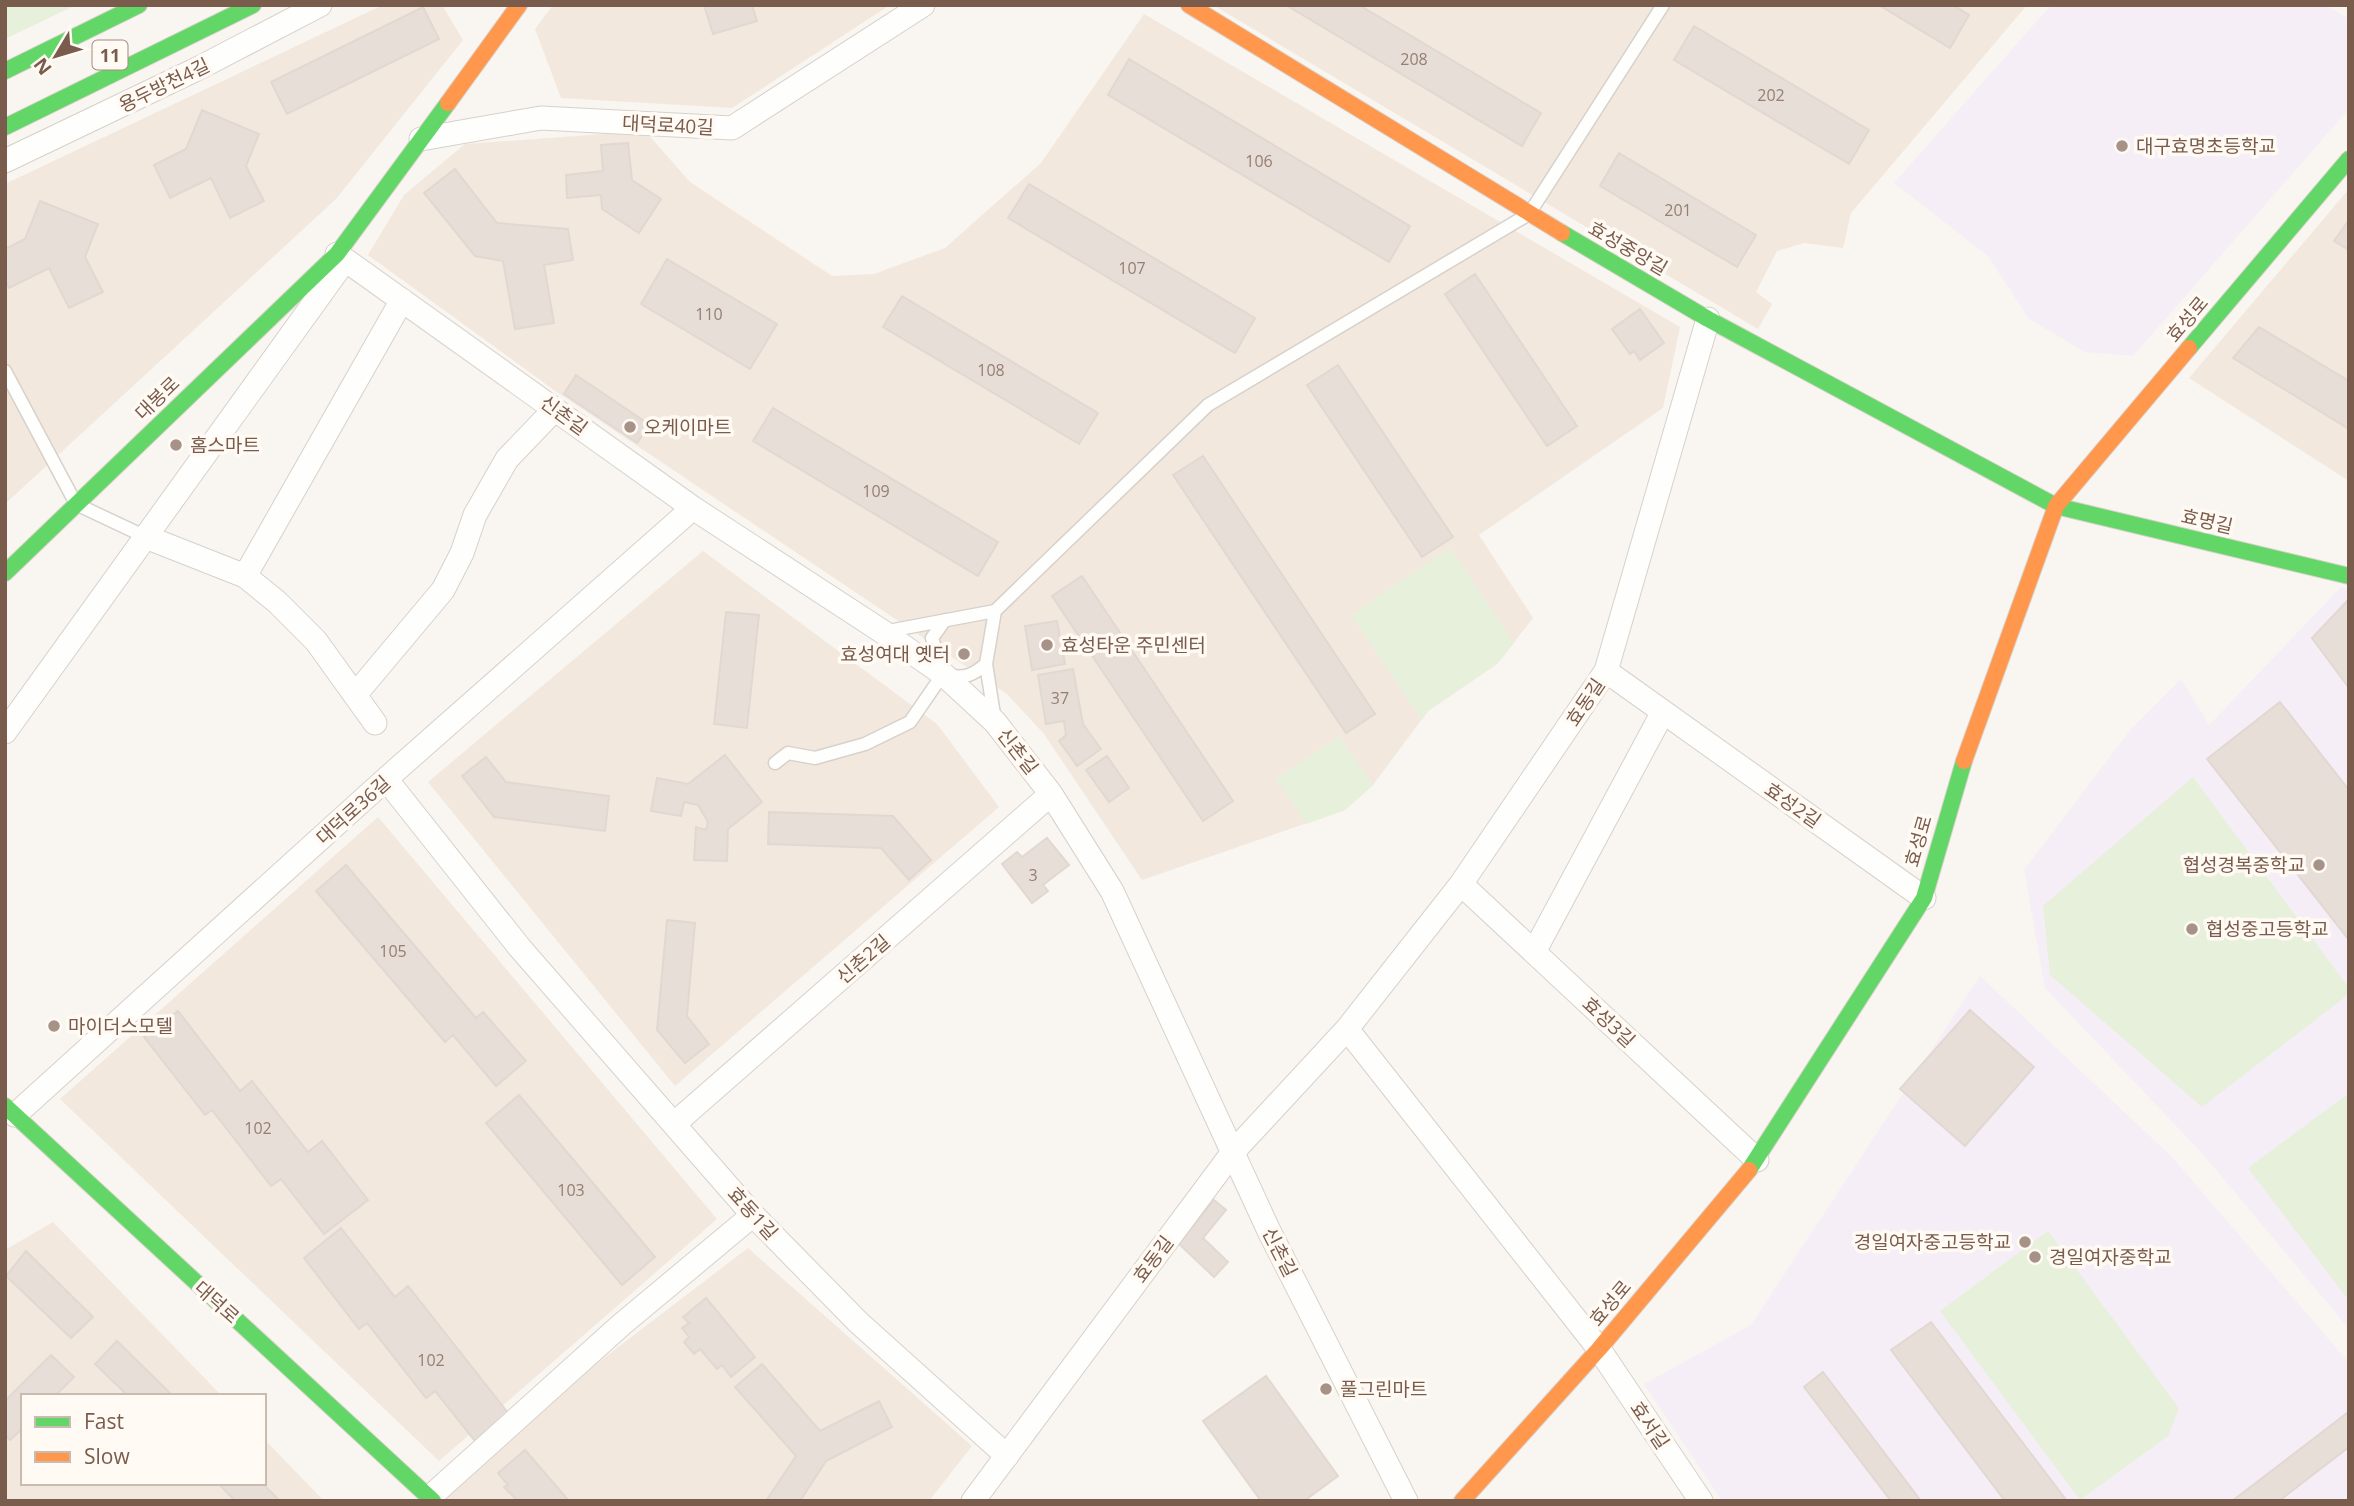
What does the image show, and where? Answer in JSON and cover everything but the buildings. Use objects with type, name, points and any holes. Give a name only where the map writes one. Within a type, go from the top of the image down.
[{"type":"main road","points":[[5,71],[139,5]]},
{"type":"main road","points":[[5,127],[253,5]]},
{"type":"main road","name":"대봉로","points":[[5,573],[341,257],[519,5]]},
{"type":"main road","name":"효성중앙길","points":[[1189,5],[1529,214],[1708,319],[2056,506]]},
{"type":"main road","name":"효성로","points":[[1462,1501],[1599,1349],[1756,1160],[1924,898],[1957,781],[2056,506],[2349,159]]},
{"type":"main road","name":"효명길","points":[[2056,506],[2349,576]]},
{"type":"main road","name":"대덕로","points":[[10,1110],[431,1499]]},
{"type":"street","name":"용두방천4길","points":[[5,161],[197,69],[320,5]]},
{"type":"street","name":"대덕로40길","points":[[422,139],[541,118],[732,128],[923,5]]},
{"type":"street","name":"신촌길","points":[[341,257],[693,508],[943,674],[995,722],[1051,794],[1112,891],[1161,992],[1204,1094],[1269,1231],[1406,1501]]},
{"type":"street","points":[[5,732],[146,537],[341,257]]},
{"type":"street","points":[[245,576],[402,300]]},
{"type":"street","name":"효동길","points":[[973,1501],[1233,1152],[1347,1029],[1461,884],[1606,671],[1708,319]]},
{"type":"street","points":[[355,695],[443,590],[462,553],[475,515],[507,459],[555,409]]},
{"type":"street","name":"대덕로36길","points":[[10,1110],[693,508]]},
{"type":"street","points":[[146,537],[245,576],[277,602],[316,641],[375,723]]},
{"type":"street","name":"효성2길","points":[[1606,671],[1924,898]]},
{"type":"street","points":[[1534,952],[1663,712]]},
{"type":"street","name":"효동1길","points":[[386,779],[520,948],[753,1215],[858,1322],[1007,1456]]},
{"type":"street","name":"신촌2길","points":[[674,1124],[1051,794]]},
{"type":"street","name":"효성3길","points":[[1461,884],[1756,1160]]},
{"type":"street","points":[[1347,1029],[1599,1349]]},
{"type":"street","name":"대덕로","points":[[431,1499],[621,1325],[753,1215]]},
{"type":"street","name":"효서길","points":[[1599,1349],[1701,1501]]},
{"type":"lane","points":[[883,632],[995,611],[1208,405],[1529,214],[1663,5]]},
{"type":"lane","points":[[5,371],[76,504],[146,537]]},
{"type":"lane","points":[[995,611],[986,664],[995,722]]},
{"type":"lane","points":[[943,674],[932,638],[944,620]]},
{"type":"lane","points":[[943,674],[959,678],[973,675],[986,664]]},
{"type":"lane","points":[[775,763],[788,753],[815,758],[865,744],[910,722],[943,674]]},
{"type":"shaded area","points":[[383,5],[442,5],[463,40],[336,199],[5,504],[5,184]]},
{"type":"shaded area","points":[[553,5],[890,5],[732,108],[561,98],[535,29]]},
{"type":"shaded area","points":[[1213,5],[2027,5],[1851,213],[1843,248],[1804,243],[1777,251],[1756,292],[1772,304],[1758,329]]},
{"type":"shaded area","name":"대구효명초등학교","points":[[2051,5],[2325,5],[2349,19],[2349,109],[2133,356],[2085,352],[2029,319],[1988,256],[1894,183]]},
{"type":"shaded area","points":[[1144,14],[1680,327],[1663,408],[1479,535],[1533,618],[1497,664],[1428,711],[1373,785],[1345,810],[1142,880],[1044,734],[1007,694],[554,390],[368,255],[404,195],[465,144],[645,131],[690,182],[832,276],[874,274],[945,248],[1041,163]]},
{"type":"shaded area","points":[[2349,189],[2349,481],[2189,378]]},
{"type":"shaded area","points":[[703,551],[937,724],[999,807],[675,1086],[428,782]]},
{"type":"shaded area","name":"협성중고등학교","points":[[2341,587],[2349,590],[2349,1329],[2202,1153],[2045,988],[2024,870],[2131,729],[2181,679],[2209,725]]},
{"type":"shaded area","points":[[378,817],[717,1219],[439,1461],[60,1099]]},
{"type":"shaded area","name":"경일여자중고등학교","points":[[1980,976],[2173,1158],[2349,1363],[2349,1501],[1722,1501],[1644,1384],[1751,1325]]},
{"type":"shaded area","points":[[53,1222],[220,1394],[21,1394],[21,1485],[266,1485],[266,1441],[324,1501],[5,1501],[5,1250]]},
{"type":"shaded area","points":[[748,1248],[972,1446],[929,1501],[443,1501],[441,1498],[545,1403]]},
{"type":"green space","points":[[5,5],[76,5],[5,39]]},
{"type":"green space","points":[[1450,548],[1514,643],[1497,664],[1428,711],[1422,720],[1351,615]]},
{"type":"green space","points":[[1339,736],[1373,785],[1345,810],[1306,824],[1276,779]]},
{"type":"green space","points":[[2193,777],[2349,988],[2349,994],[2202,1107],[2050,975],[2043,906]]},
{"type":"green space","points":[[2349,1093],[2349,1301],[2248,1168]]},
{"type":"green space","points":[[2048,1231],[2179,1408],[2168,1436],[2080,1500],[1940,1311]]},
{"type":"traffic: fast","points":[[5,71],[139,5]]},
{"type":"traffic: fast","points":[[5,127],[253,5]]},
{"type":"traffic: fast","points":[[5,573],[337,254],[448,103]]},
{"type":"traffic: fast","points":[[2189,348],[2349,159]]},
{"type":"traffic: fast","points":[[1562,233],[1708,319],[2056,506],[2349,576]]},
{"type":"traffic: fast","points":[[1749,1170],[1924,898],[1964,761]]},
{"type":"traffic: fast","points":[[5,1106],[433,1501]]},
{"type":"traffic: slow","points":[[448,103],[519,5]]},
{"type":"traffic: slow","points":[[1189,5],[1562,233]]},
{"type":"traffic: slow","points":[[1964,761],[2056,506],[2189,348]]},
{"type":"traffic: slow","points":[[1462,1501],[1599,1349],[1749,1170]]},
{"type":"place","name":"대구효명초등학교","points":[[2122,146]]},
{"type":"place","name":"오케이마트","points":[[630,427]]},
{"type":"place","name":"홈스마트","points":[[176,445]]},
{"type":"place","name":"효성타운 주민센터","points":[[1047,645]]},
{"type":"place","name":"효성여대 옛터","points":[[964,654]]},
{"type":"place","name":"협성경복중학교","points":[[2319,865]]},
{"type":"place","name":"협성중고등학교","points":[[2192,929]]},
{"type":"place","name":"마이더스모텔","points":[[54,1026]]},
{"type":"place","name":"경일여자중고등학교","points":[[2025,1242]]},
{"type":"place","name":"경일여자중학교","points":[[2035,1257]]},
{"type":"place","name":"풀그린마트","points":[[1326,1389]]}]
